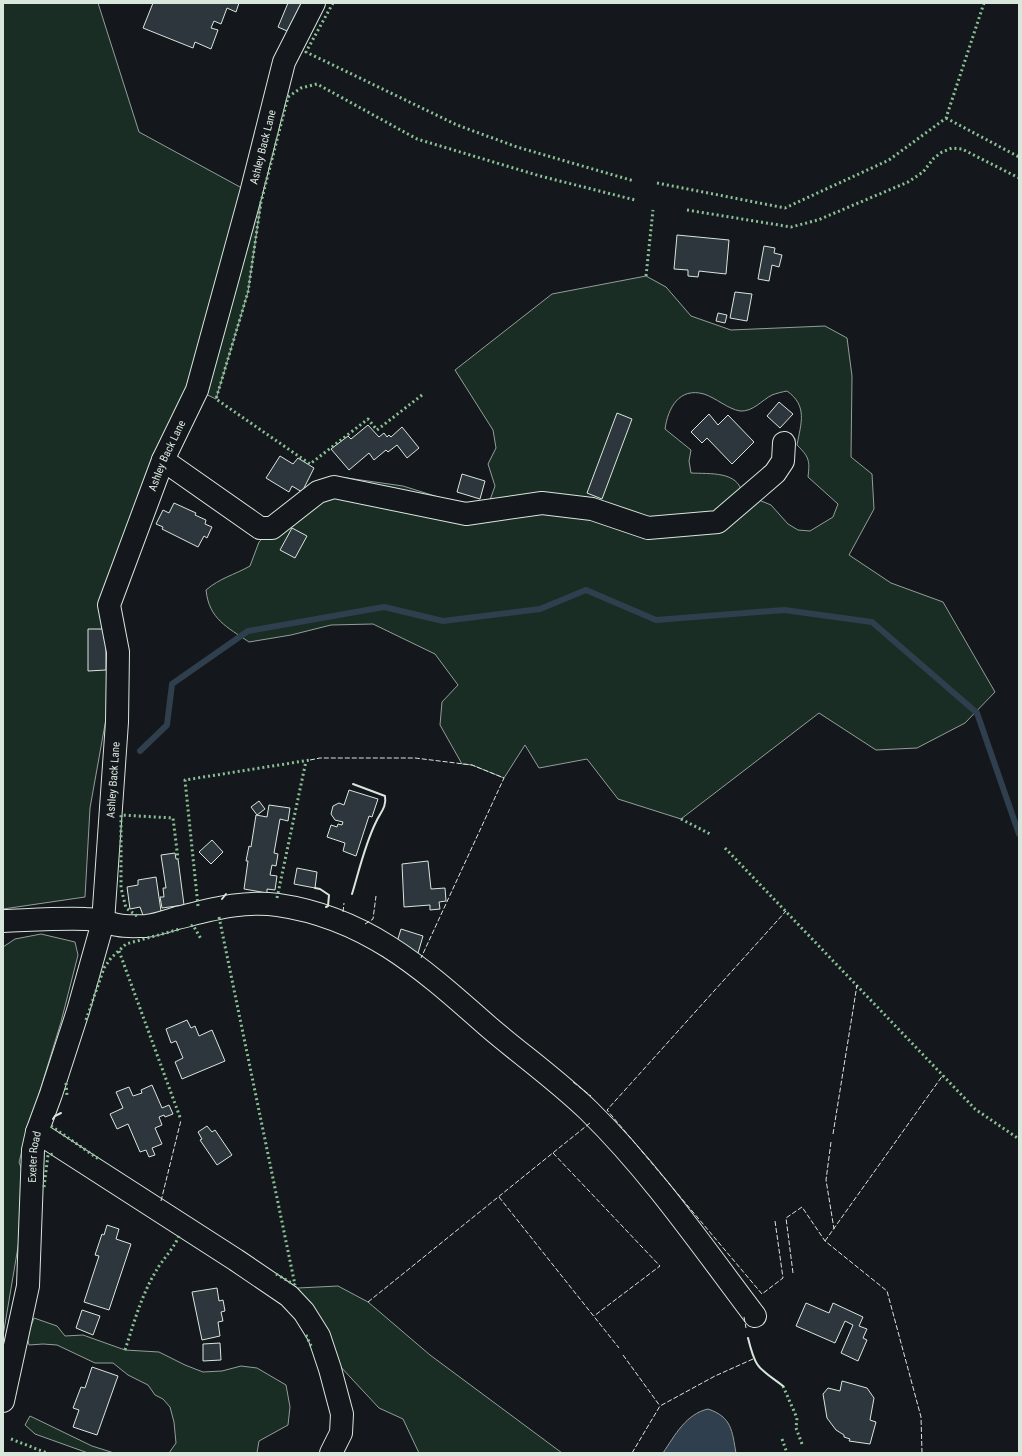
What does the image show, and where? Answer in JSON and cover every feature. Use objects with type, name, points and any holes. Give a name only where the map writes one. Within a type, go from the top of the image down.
[{"type":"street","name":"Ashley Back Lane","points":[[103,922],[117,722],[118,652],[109,605],[163,460],[197,390],[251,193],[284,62],[314,3]]},
{"type":"street","points":[[163,460],[260,528],[272,528],[318,492],[334,487],[466,514],[542,503],[592,509],[648,528],[718,522],[775,473],[782,461],[784,443]]},
{"type":"street","points":[[3,921],[88,919],[121,926],[148,926],[240,904],[275,905],[305,910],[338,919],[397,951],[422,969],[496,1033],[533,1061],[590,1112],[633,1157],[674,1207],[755,1316]]},
{"type":"street","name":"Exeter Road","points":[[3,1401],[28,1286],[33,1150],[37,1132],[78,1011],[103,922]]},
{"type":"street","points":[[37,1132],[236,1260],[289,1296],[304,1312],[319,1336],[330,1369],[342,1414],[341,1433],[331,1453]]},
{"type":"green space","points":[[3,3],[98,3],[139,132],[251,193],[261,202],[248,292],[216,399],[197,390],[109,605],[118,652],[90,808],[85,897],[3,909]]},
{"type":"green space","points":[[646,276],[666,287],[691,316],[731,330],[825,326],[847,338],[852,376],[851,457],[872,474],[874,509],[849,555],[891,583],[943,602],[995,692],[965,723],[917,748],[876,750],[819,713],[681,819],[618,799],[587,759],[539,768],[525,745],[504,778],[472,765],[462,764],[440,725],[442,702],[458,685],[435,654],[373,624],[331,625],[291,635],[249,642],[233,632],[220,621],[211,608],[206,590],[250,566],[259,542],[295,504],[328,480],[347,478],[403,486],[467,506],[490,500],[495,486],[488,464],[496,448],[493,430],[455,370],[552,294]],"holes":[[[787,391],[798,403],[801,415],[797,445],[808,459],[808,477],[838,504],[833,517],[810,531],[798,530],[788,524],[771,505],[742,493],[735,481],[729,477],[714,474],[691,473],[689,461],[691,450],[665,429],[672,407],[681,396],[688,394],[704,394],[740,411],[749,410],[768,397],[778,393]]]},
{"type":"green space","points":[[41,934],[75,942],[78,955],[61,1022],[19,1162],[23,1173],[19,1241],[3,1336],[3,947],[15,939]]},
{"type":"green space","points":[[338,1286],[368,1302],[430,1355],[562,1453],[419,1453],[403,1419],[379,1408],[338,1364],[325,1330],[298,1288]]},
{"type":"green space","points":[[34,1318],[57,1326],[65,1336],[83,1335],[125,1350],[159,1352],[203,1372],[222,1371],[241,1366],[257,1368],[286,1385],[290,1407],[288,1425],[259,1441],[257,1453],[169,1453],[176,1443],[174,1422],[170,1407],[163,1399],[155,1395],[148,1385],[128,1375],[113,1363],[95,1363],[57,1345],[29,1345],[27,1337]]},
{"type":"green space","points":[[30,1416],[92,1446],[114,1453],[88,1453],[35,1434],[25,1425]]},
{"type":"water","points":[[708,1409],[722,1416],[730,1426],[736,1453],[663,1453],[687,1420],[693,1415]]},
{"type":"building","points":[[153,3],[239,3],[236,12],[227,8],[221,24],[214,21],[211,28],[218,30],[211,49],[195,42],[193,48],[143,28]]},
{"type":"building","points":[[288,3],[307,3],[294,34],[278,27]]},
{"type":"building","points":[[677,235],[729,240],[726,274],[699,271],[698,277],[688,276],[688,270],[674,269]]},
{"type":"building","points":[[764,246],[775,248],[774,253],[782,255],[779,267],[772,265],[769,281],[758,279]]},
{"type":"building","points":[[735,292],[752,294],[747,321],[730,318]]},
{"type":"building","points":[[718,313],[727,315],[725,323],[716,321]]},
{"type":"building","points":[[779,402],[793,414],[780,428],[767,416]]},
{"type":"building","points":[[617,413],[632,419],[602,499],[587,493]]},
{"type":"building","points":[[709,414],[718,425],[728,415],[754,442],[732,464],[707,438],[702,443],[691,432]]},
{"type":"building","points":[[368,425],[379,437],[384,433],[387,437],[389,435],[391,437],[402,427],[419,448],[407,458],[397,445],[388,452],[386,450],[374,460],[369,453],[349,470],[331,449],[348,436],[351,439]]},
{"type":"building","points":[[280,456],[293,464],[298,458],[314,468],[302,492],[292,486],[289,492],[266,478]]},
{"type":"building","points":[[462,474],[485,481],[480,499],[457,492]]},
{"type":"building","points":[[174,503],[196,513],[195,515],[206,520],[205,524],[212,527],[207,538],[204,536],[198,547],[162,529],[163,527],[156,524],[163,510],[169,513]]},
{"type":"building","points":[[292,528],[307,536],[295,558],[280,550]]},
{"type":"building","points":[[88,629],[106,629],[106,670],[88,671]]},
{"type":"building","points":[[349,790],[378,799],[372,817],[369,816],[356,856],[343,851],[345,843],[327,837],[331,825],[337,827],[338,824],[342,825],[343,822],[335,820],[331,814],[333,806],[339,803],[344,805]]},
{"type":"building","points":[[259,801],[265,809],[257,815],[251,807]]},
{"type":"building","points":[[269,805],[290,808],[288,821],[280,819],[274,853],[278,854],[276,866],[272,865],[270,875],[277,876],[275,890],[267,889],[267,893],[244,889],[248,861],[246,861],[249,846],[251,847],[256,815],[267,817]]},
{"type":"building","points":[[212,840],[223,852],[211,864],[199,852]]},
{"type":"building","points":[[175,853],[176,859],[178,859],[184,905],[162,908],[160,897],[164,897],[163,888],[166,888],[161,855]]},
{"type":"building","points":[[428,861],[431,889],[445,888],[446,901],[439,902],[440,909],[430,910],[430,905],[404,907],[402,864]]},
{"type":"building","points":[[297,868],[317,872],[315,888],[294,884]]},
{"type":"building","points":[[156,877],[161,911],[159,912],[159,916],[144,918],[140,907],[130,909],[127,887],[138,885],[138,880]]},
{"type":"building","points":[[401,929],[423,936],[418,953],[396,945]]},
{"type":"building","points":[[187,1020],[191,1028],[195,1026],[199,1036],[212,1030],[225,1061],[182,1079],[175,1062],[183,1058],[176,1041],[171,1043],[166,1029]]},
{"type":"building","points":[[152,1085],[162,1108],[169,1105],[173,1114],[165,1117],[164,1115],[159,1117],[162,1125],[155,1128],[162,1144],[152,1148],[155,1155],[149,1157],[146,1150],[140,1152],[128,1124],[117,1129],[110,1114],[123,1108],[116,1092],[129,1087],[133,1096],[142,1093],[141,1090]]},
{"type":"building","points":[[207,1126],[212,1132],[215,1130],[232,1155],[217,1165],[200,1140],[202,1139],[198,1132]]},
{"type":"building","points":[[107,1225],[119,1229],[116,1239],[131,1244],[109,1310],[84,1302],[99,1256],[95,1255],[102,1234],[104,1235]]},
{"type":"building","points":[[217,1288],[219,1301],[223,1300],[225,1311],[221,1312],[223,1321],[218,1322],[220,1336],[202,1340],[192,1292]]},
{"type":"building","points":[[806,1303],[829,1313],[833,1303],[863,1317],[859,1326],[867,1329],[863,1338],[867,1340],[858,1361],[841,1353],[853,1325],[845,1321],[835,1343],[796,1326]]},
{"type":"building","points":[[82,1310],[100,1316],[93,1335],[76,1328]]},
{"type":"building","points":[[220,1343],[221,1360],[203,1361],[203,1344]]},
{"type":"building","points":[[92,1367],[118,1376],[97,1435],[73,1427],[79,1410],[73,1408],[81,1387],[85,1388]]},
{"type":"building","points":[[842,1381],[867,1388],[874,1398],[870,1420],[876,1422],[870,1444],[849,1441],[850,1439],[844,1437],[844,1435],[836,1430],[827,1418],[823,1394],[828,1388],[840,1391]]},
{"type":"waterway","points":[[140,751],[167,725],[172,684],[248,631],[384,607],[443,621],[540,609],[586,590],[656,620],[784,610],[872,622],[977,713],[1019,834]]},
{"type":"hedge","points":[[333,3],[306,52],[457,125],[517,147],[634,181]]},
{"type":"hedge","points":[[657,183],[785,208],[889,160],[946,118],[984,3]]},
{"type":"hedge","points":[[422,395],[377,430],[368,419],[310,464],[216,399],[248,292],[261,202],[288,97],[301,88],[317,84],[417,139],[540,176],[635,200]]},
{"type":"hedge","points":[[946,118],[1019,157]]},
{"type":"hedge","points":[[687,210],[791,227],[818,220],[908,182],[923,172],[934,158],[942,152],[952,148],[962,149],[1019,178]]},
{"type":"hedge","points":[[646,276],[653,210]]},
{"type":"hedge","points":[[198,906],[185,780],[310,760]]},
{"type":"hedge","points":[[277,898],[306,761]]},
{"type":"hedge","points":[[137,916],[126,908],[121,888],[121,815],[173,818],[178,859]]},
{"type":"hedge","points":[[681,819],[712,835]]},
{"type":"hedge","points":[[725,848],[975,1109],[1019,1139]]},
{"type":"hedge","points":[[219,917],[295,1285]]},
{"type":"hedge","points":[[191,926],[193,925],[201,939]]},
{"type":"hedge","points":[[86,1020],[104,968],[111,958],[126,944],[180,929]]},
{"type":"hedge","points":[[119,951],[181,1120]]},
{"type":"hedge","points":[[66,1083],[67,1096]]},
{"type":"hedge","points":[[51,1126],[100,1160]]},
{"type":"hedge","points":[[44,1187],[48,1155],[54,1154]]},
{"type":"hedge","points":[[125,1350],[146,1290],[159,1267],[175,1244],[179,1235],[178,1234]]},
{"type":"hedge","points":[[276,1274],[295,1285]]},
{"type":"hedge","points":[[306,1335],[312,1348]]},
{"type":"hedge","points":[[783,1386],[797,1418],[796,1428],[802,1444]]},
{"type":"hedge","points":[[11,1439],[47,1453]]},
{"type":"hedge","points":[[782,1439],[787,1453]]},
{"type":"fence","points":[[310,760],[320,758],[415,758],[472,765],[504,778],[421,958]]},
{"type":"fence","points":[[365,924],[373,919],[376,896]]},
{"type":"fence","points":[[343,912],[344,903]]},
{"type":"fence","points":[[775,1221],[783,1278],[762,1294],[607,1110],[786,911]]},
{"type":"fence","points":[[833,1134],[857,985]]},
{"type":"fence","points":[[825,1241],[943,1075]]},
{"type":"fence","points":[[573,1082],[591,1096]]},
{"type":"fence","points":[[161,1201],[181,1120]]},
{"type":"fence","points":[[368,1302],[590,1123]]},
{"type":"fence","points":[[831,1142],[826,1180],[834,1229]]},
{"type":"fence","points":[[553,1153],[660,1266],[594,1316]]},
{"type":"fence","points":[[499,1197],[619,1348]]},
{"type":"fence","points":[[793,1273],[786,1218],[802,1207],[825,1241],[887,1291],[921,1417],[922,1453]]},
{"type":"fence","points":[[744,1317],[746,1328]]},
{"type":"fence","points":[[623,1355],[660,1406]]},
{"type":"fence","points":[[632,1453],[660,1406],[715,1376],[753,1359]]},
{"type":"wall","points":[[352,894],[362,858],[385,803],[385,796],[353,784]]},
{"type":"wall","points":[[315,888],[320,889],[329,895],[328,906],[326,907]]},
{"type":"wall","points":[[222,899],[226,894]]},
{"type":"wall","points":[[53,1119],[61,1113]]},
{"type":"wall","points":[[748,1338],[753,1356],[759,1367],[783,1386]]}]
